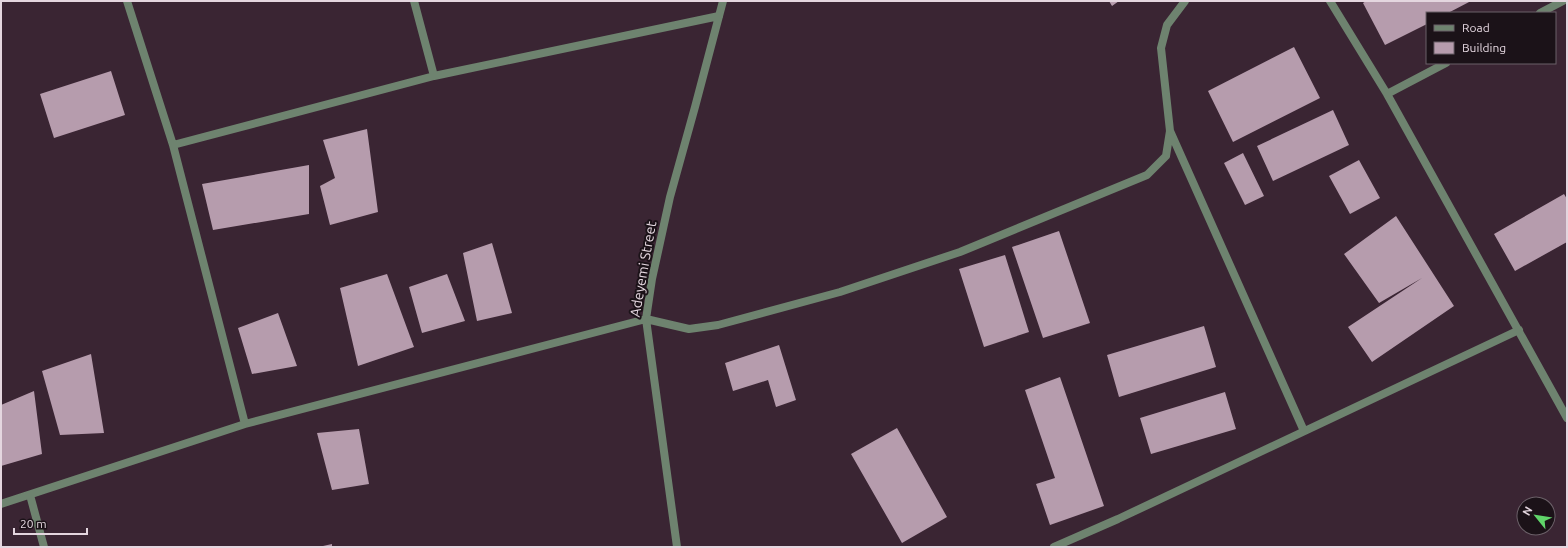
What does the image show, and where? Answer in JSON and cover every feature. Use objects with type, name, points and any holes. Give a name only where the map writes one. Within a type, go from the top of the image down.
[{"type":"street","points":[[127,1],[173,145],[245,424]]},
{"type":"street","points":[[414,1],[434,76]]},
{"type":"street","name":"Adeyemi Street","points":[[677,547],[646,319],[652,279],[670,197],[723,1]]},
{"type":"street","points":[[1,504],[245,424],[646,319],[689,329],[718,325],[840,292],[960,252],[1147,175],[1166,156],[1170,131],[1161,48],[1167,25],[1185,1]]},
{"type":"street","points":[[1330,1],[1387,94],[1567,418]]},
{"type":"street","points":[[1542,12],[1563,1]]},
{"type":"street","points":[[173,145],[434,76],[719,16]]},
{"type":"street","points":[[1387,94],[1444,64]]},
{"type":"street","points":[[1170,131],[1304,431]]},
{"type":"street","points":[[1054,547],[1118,519],[1519,330]]},
{"type":"street","points":[[30,495],[44,547]]},
{"type":"building","points":[[1109,1],[1119,1],[1112,6]]},
{"type":"building","points":[[1366,1],[1471,1],[1450,12],[1426,12],[1426,24],[1385,45],[1363,3]]},
{"type":"building","points":[[1294,47],[1320,98],[1233,142],[1208,91]]},
{"type":"building","points":[[111,71],[125,115],[54,138],[40,94]]},
{"type":"building","points":[[1333,110],[1349,145],[1273,181],[1257,146]]},
{"type":"building","points":[[367,129],[378,212],[330,225],[320,186],[335,178],[323,140]]},
{"type":"building","points":[[1243,153],[1264,196],[1245,205],[1224,163]]},
{"type":"building","points":[[1359,160],[1380,198],[1350,214],[1329,176]]},
{"type":"building","points":[[309,165],[309,214],[213,230],[202,184]]},
{"type":"building","points":[[1564,194],[1567,199],[1567,242],[1515,271],[1494,234]]},
{"type":"building","points":[[1396,216],[1454,306],[1372,362],[1348,327],[1422,278],[1379,303],[1344,254]]},
{"type":"building","points":[[1059,231],[1090,323],[1043,338],[1012,247]]},
{"type":"building","points":[[492,243],[512,313],[477,321],[463,253]]},
{"type":"building","points":[[1005,255],[1029,332],[984,347],[959,269]]},
{"type":"building","points":[[387,274],[414,347],[358,366],[340,288]]},
{"type":"building","points":[[447,274],[465,321],[422,333],[409,287]]},
{"type":"building","points":[[278,313],[297,366],[252,374],[238,328]]},
{"type":"building","points":[[1204,326],[1216,367],[1119,397],[1107,355]]},
{"type":"building","points":[[779,345],[796,400],[776,407],[768,380],[733,391],[725,363]]},
{"type":"building","points":[[91,354],[104,433],[60,435],[42,371]]},
{"type":"building","points":[[1060,377],[1104,506],[1050,525],[1036,484],[1055,478],[1025,390]]},
{"type":"building","points":[[34,391],[42,454],[1,466],[1,405]]},
{"type":"building","points":[[1225,392],[1236,429],[1151,454],[1140,418]]},
{"type":"building","points":[[897,428],[947,517],[902,543],[851,454]]},
{"type":"building","points":[[359,429],[369,484],[332,490],[317,433]]},
{"type":"building","points":[[332,544],[332,547],[323,547],[323,546]]}]
